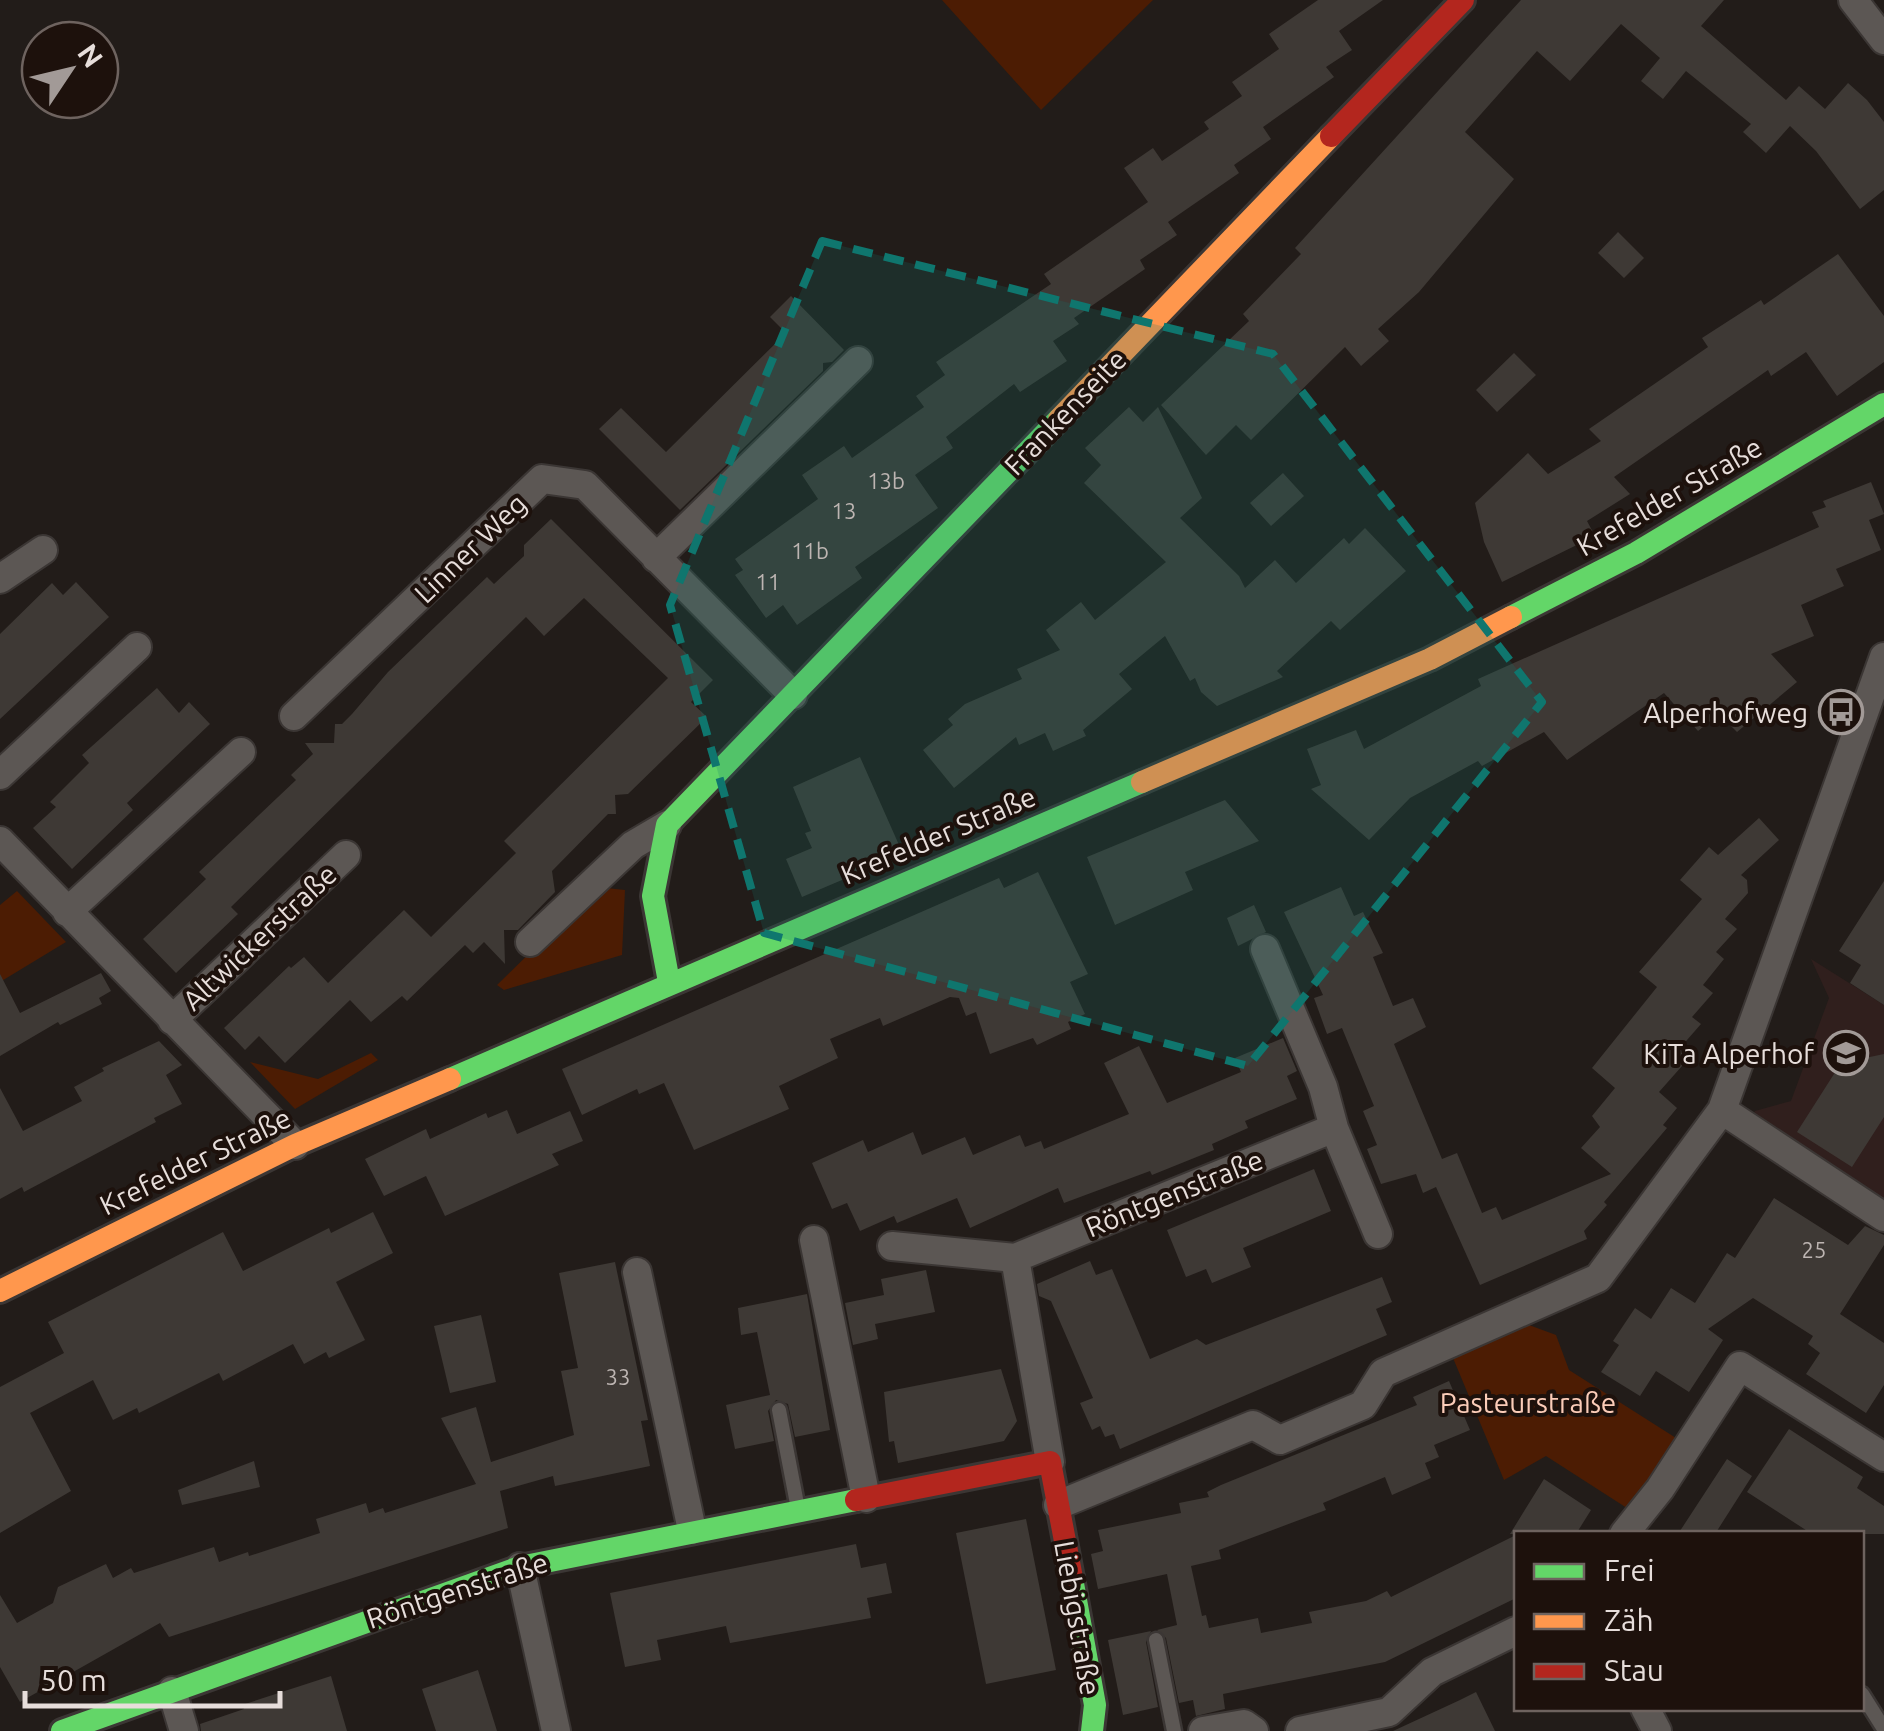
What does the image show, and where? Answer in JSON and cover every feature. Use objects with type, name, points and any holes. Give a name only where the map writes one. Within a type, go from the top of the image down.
[{"type":"street","name":"Frankenseite","points":[[530,942],[633,846],[668,825],[1463,0]]},
{"type":"street","points":[[1853,0],[1884,40]]},
{"type":"street","points":[[656,558],[858,361]]},
{"type":"street","name":"Krefelder Straße","points":[[0,1291],[294,1146],[668,982],[1430,658],[1636,552],[1881,416]]},
{"type":"street","name":"Linner Weg","points":[[294,716],[542,480],[585,485],[793,695]]},
{"type":"street","points":[[0,579],[43,550]]},
{"type":"street","points":[[0,775],[137,647]]},
{"type":"street","points":[[1015,1258],[1058,1505],[1253,1425],[1280,1440],[1363,1405],[1383,1373],[1598,1278],[1722,1110],[1884,656]]},
{"type":"street","points":[[67,912],[241,752]]},
{"type":"street","points":[[668,825],[653,896],[668,982]]},
{"type":"street","name":"Altwickerstraße","points":[[0,841],[294,1146]]},
{"type":"street","name":"Altwickerstraße","points":[[172,1020],[346,854]]},
{"type":"street","points":[[1265,949],[1323,1087],[1334,1128],[1378,1234]]},
{"type":"street","points":[[1722,1110],[1884,1217]]},
{"type":"street","name":"Röntgenstraße","points":[[892,1246],[1015,1258],[1334,1128]]},
{"type":"street","points":[[814,1240],[866,1498]]},
{"type":"street","points":[[636,1272],[692,1530]]},
{"type":"street","points":[[1626,1531],[1660,1489],[1740,1366],[1884,1458]]},
{"type":"street","name":"Röntgenstraße","points":[[62,1731],[520,1567],[1050,1462]]},
{"type":"street","name":"Liebigstraße","points":[[1058,1505],[1095,1705],[1092,1731]]},
{"type":"street","points":[[520,1567],[556,1731]]},
{"type":"street","points":[[1300,1731],[1388,1712],[1432,1672],[1514,1632]]},
{"type":"street","points":[[172,1691],[184,1731]]},
{"type":"street","points":[[1203,1731],[1244,1724],[1254,1731]]},
{"type":"lane","points":[[779,1410],[798,1510]]},
{"type":"lane","points":[[1156,1640],[1174,1731]]},
{"type":"lane","points":[[1864,1697],[1884,1730]]},
{"type":"highlighted area","points":[[822,241],[1273,354],[1542,702],[1248,1066],[764,933],[670,605]]},
{"type":"shaded area","name":"KiTa Alperhof","points":[[1811,959],[1884,1005],[1884,1203],[1752,1117],[1755,1111],[1791,1101],[1829,998]]},
{"type":"green space","points":[[942,0],[1153,0],[1041,110]]},
{"type":"green space","points":[[597,887],[625,890],[622,955],[504,990],[497,985]]},
{"type":"green space","points":[[17,891],[66,942],[0,982],[0,905]]},
{"type":"green space","points":[[371,1053],[378,1060],[295,1109],[250,1062],[318,1079]]},
{"type":"green space","name":"Pasteurstraße","points":[[1529,1325],[1556,1335],[1569,1370],[1676,1438],[1630,1510],[1546,1456],[1504,1480],[1453,1358]]},
{"type":"building","points":[[1318,0],[1383,0],[1339,31],[1352,50],[1326,67],[1334,77],[1263,127],[1271,139],[1234,165],[1239,173],[1168,222],[1177,235],[1140,260],[1145,269],[1074,318],[1079,324],[1053,341],[1067,361],[1020,392],[1014,384],[946,437],[953,448],[915,475],[938,508],[855,567],[862,578],[797,625],[783,605],[766,618],[735,575],[743,570],[735,559],[818,499],[802,475],[844,446],[852,458],[924,407],[916,396],[945,375],[936,362],[1051,284],[1044,274],[1148,202],[1124,168],[1153,148],[1162,161],[1209,129],[1204,122],[1242,96],[1232,82],[1279,49],[1269,34]]},
{"type":"building","points":[[1521,0],[1724,0],[1701,26],[1786,100],[1799,86],[1825,109],[1848,83],[1867,100],[1884,122],[1884,190],[1860,209],[1816,151],[1790,126],[1766,153],[1743,132],[1751,124],[1686,71],[1663,99],[1641,81],[1660,58],[1621,24],[1570,81],[1537,51],[1465,132],[1514,179],[1419,292],[1378,329],[1389,341],[1361,366],[1345,347],[1251,440],[1236,425],[1206,455],[1161,405],[1249,321],[1243,314],[1301,254],[1295,248]]},
{"type":"building","points":[[1618,232],[1644,258],[1624,278],[1598,253]]},
{"type":"building","points":[[1838,254],[1884,316],[1884,362],[1837,396],[1806,352],[1771,376],[1768,370],[1614,477],[1630,494],[1587,521],[1595,536],[1502,582],[1484,542],[1475,503],[1528,453],[1548,474],[1601,441],[1589,429],[1708,347],[1702,338],[1761,300],[1764,305]]},
{"type":"building","points":[[791,296],[844,350],[832,362],[823,363],[823,371],[680,510],[599,429],[621,408],[666,452],[786,333],[770,317]]},
{"type":"building","points":[[1514,353],[1536,375],[1497,412],[1476,390]]},
{"type":"building","points":[[1129,407],[1143,422],[1158,407],[1202,498],[1180,518],[1239,576],[1245,588],[1275,560],[1296,583],[1344,538],[1349,544],[1365,528],[1406,571],[1340,630],[1331,621],[1277,671],[1283,677],[1217,706],[1201,692],[1195,678],[1190,681],[1165,636],[1119,674],[1132,689],[1083,730],[1086,736],[1053,751],[1045,733],[1019,745],[1016,737],[954,788],[923,750],[953,725],[948,719],[965,704],[1022,679],[1017,669],[1060,650],[1046,630],[1081,602],[1095,620],[1166,562],[1084,483],[1101,465],[1085,448]]},
{"type":"building","points":[[1283,473],[1304,496],[1271,526],[1250,503]]},
{"type":"building","points":[[1871,482],[1884,514],[1869,520],[1881,550],[1836,569],[1844,586],[1801,605],[1814,636],[1771,654],[1797,682],[1737,732],[1719,714],[1698,731],[1664,693],[1567,760],[1544,732],[1482,766],[1478,761],[1410,798],[1369,840],[1311,789],[1321,785],[1307,749],[1356,730],[1364,749],[1481,686],[1478,679],[1819,527],[1812,512],[1826,507],[1823,501]]},
{"type":"building","points":[[551,519],[713,680],[691,702],[707,717],[628,794],[615,795],[616,814],[608,814],[552,871],[555,892],[518,930],[504,930],[505,964],[484,942],[473,953],[465,945],[407,1001],[402,996],[371,1022],[350,1000],[285,1063],[259,1036],[245,1050],[224,1028],[289,966],[304,957],[328,983],[404,910],[431,937],[516,853],[504,841],[668,678],[584,598],[544,636],[526,617],[231,907],[238,914],[176,973],[143,939],[206,879],[199,872],[296,780],[291,775],[313,754],[305,743],[334,743],[335,724],[342,724],[388,672],[487,577],[494,584],[524,556],[524,545]]},
{"type":"building","points":[[76,582],[109,617],[0,719],[0,634],[52,583],[63,595]]},
{"type":"building","points":[[157,688],[179,713],[189,702],[210,724],[127,803],[133,810],[72,869],[33,828],[56,807],[50,802],[89,763],[82,755]]},
{"type":"building","points":[[860,757],[903,854],[802,897],[786,859],[812,848],[805,833],[811,831],[793,787]]},
{"type":"building","points":[[1225,800],[1259,841],[1185,872],[1193,890],[1115,925],[1087,857]]},
{"type":"building","points":[[1759,818],[1779,840],[1741,875],[1747,880],[1748,893],[1725,919],[1737,929],[1716,952],[1724,959],[1703,985],[1713,993],[1692,1017],[1701,1024],[1680,1048],[1690,1057],[1659,1092],[1677,1108],[1663,1125],[1667,1128],[1604,1202],[1607,1205],[1584,1231],[1587,1239],[1480,1285],[1436,1187],[1423,1193],[1416,1174],[1381,1184],[1367,1149],[1377,1145],[1363,1111],[1374,1106],[1342,1028],[1327,1034],[1314,998],[1323,995],[1284,912],[1341,887],[1354,916],[1363,912],[1383,953],[1373,957],[1393,1006],[1413,998],[1426,1027],[1394,1044],[1442,1159],[1457,1153],[1482,1213],[1496,1207],[1502,1220],[1611,1174],[1581,1148],[1600,1127],[1592,1116],[1615,1088],[1592,1068],[1657,987],[1639,972],[1702,899],[1680,880],[1709,847],[1718,855]]},
{"type":"building","points":[[1038,872],[1088,974],[1070,982],[1085,1014],[1068,1022],[1071,1029],[1037,1045],[1033,1038],[990,1054],[976,1012],[966,1016],[959,998],[950,997],[883,1026],[880,1018],[830,1039],[838,1058],[779,1086],[789,1109],[694,1150],[664,1083],[639,1094],[637,1089],[582,1115],[562,1069],[999,878],[1004,888]]},
{"type":"building","points":[[1884,881],[1884,1005],[1850,983],[1861,965],[1839,951]]},
{"type":"building","points":[[1254,905],[1266,932],[1238,946],[1227,918]]},
{"type":"building","points":[[101,973],[111,991],[99,998],[102,1004],[60,1025],[58,1022],[0,1056],[0,974],[20,1013]]},
{"type":"building","points":[[1283,1038],[1297,1071],[1287,1076],[1297,1099],[1245,1121],[1248,1128],[1212,1144],[1214,1150],[1064,1203],[1058,1188],[970,1228],[957,1198],[897,1223],[894,1216],[860,1231],[847,1203],[832,1209],[812,1163],[863,1140],[868,1152],[913,1132],[922,1155],[965,1137],[973,1155],[1020,1135],[1025,1147],[1041,1141],[1044,1149],[1129,1114],[1104,1063],[1139,1046],[1167,1103],[1241,1072],[1235,1058]]},
{"type":"building","points":[[159,1041],[182,1065],[166,1075],[182,1104],[154,1118],[156,1122],[24,1192],[22,1187],[0,1199],[0,1088],[23,1131],[82,1101],[74,1087],[104,1071],[102,1068]]},
{"type":"building","points":[[1884,1054],[1884,1117],[1852,1167],[1797,1132],[1841,1063]]},
{"type":"building","points":[[507,1110],[517,1134],[570,1111],[583,1141],[552,1154],[559,1165],[445,1216],[426,1176],[384,1196],[365,1159],[426,1129],[430,1139],[486,1113],[488,1118]]},
{"type":"building","points":[[1314,1169],[1331,1211],[1243,1248],[1251,1267],[1212,1283],[1206,1269],[1186,1277],[1167,1230]]},
{"type":"building","points":[[1774,1198],[1848,1245],[1865,1226],[1884,1235],[1884,1245],[1840,1314],[1884,1343],[1884,1385],[1866,1413],[1806,1374],[1820,1353],[1808,1344],[1813,1336],[1753,1298],[1708,1329],[1723,1340],[1689,1392],[1656,1371],[1640,1396],[1601,1372],[1619,1345],[1613,1341],[1635,1308],[1651,1319],[1671,1288],[1695,1303],[1727,1253],[1735,1258]]},
{"type":"building","points":[[373,1212],[393,1253],[336,1282],[365,1340],[329,1358],[326,1352],[304,1364],[293,1344],[223,1381],[219,1373],[139,1413],[137,1408],[113,1420],[93,1380],[30,1413],[71,1491],[0,1533],[0,1387],[64,1353],[48,1322],[223,1232],[243,1271],[329,1228],[331,1233]]},
{"type":"building","points":[[1090,1261],[1096,1275],[1112,1269],[1150,1359],[1197,1339],[1206,1345],[1382,1277],[1392,1302],[1376,1309],[1387,1335],[1120,1449],[1114,1434],[1105,1437],[1100,1426],[1092,1430],[1080,1403],[1093,1398],[1051,1301],[1039,1296],[1037,1284]]},
{"type":"building","points":[[615,1262],[648,1420],[641,1421],[650,1466],[555,1486],[553,1476],[500,1491],[508,1528],[169,1637],[160,1623],[20,1702],[0,1667],[0,1595],[17,1623],[53,1603],[58,1587],[106,1564],[113,1578],[131,1568],[134,1573],[214,1547],[219,1562],[248,1552],[249,1556],[320,1533],[316,1519],[366,1503],[369,1513],[383,1508],[385,1513],[476,1484],[441,1418],[476,1407],[491,1462],[574,1435],[561,1371],[578,1368],[559,1273]]},
{"type":"building","points":[[926,1270],[935,1312],[875,1324],[878,1339],[853,1345],[845,1303],[884,1295],[881,1279]]},
{"type":"building","points":[[807,1294],[830,1430],[795,1437],[788,1404],[776,1400],[768,1411],[774,1441],[735,1449],[726,1405],[770,1395],[757,1332],[741,1335],[738,1308]]},
{"type":"building","points":[[481,1315],[496,1382],[450,1393],[434,1326]]},
{"type":"building","points":[[1001,1369],[1017,1421],[1004,1441],[898,1463],[894,1441],[889,1442],[884,1392]]},
{"type":"building","points":[[1449,1381],[1470,1430],[1434,1445],[1439,1457],[1425,1463],[1431,1478],[1392,1495],[1385,1477],[1323,1503],[1326,1510],[1219,1550],[1221,1559],[1191,1566],[1202,1616],[1206,1615],[1209,1628],[1258,1618],[1261,1633],[1312,1623],[1309,1612],[1366,1601],[1387,1591],[1391,1597],[1514,1536],[1514,1599],[1385,1662],[1223,1694],[1225,1709],[1196,1716],[1193,1700],[1179,1703],[1166,1638],[1157,1630],[1177,1625],[1167,1574],[1098,1589],[1091,1554],[1103,1551],[1098,1530],[1181,1513],[1179,1503],[1209,1497],[1207,1492],[1221,1485],[1417,1405],[1413,1397]]},
{"type":"building","points":[[1789,1429],[1863,1477],[1857,1488],[1884,1506],[1884,1534],[1807,1531],[1747,1492]]},
{"type":"building","points":[[1727,1459],[1752,1476],[1717,1531],[1680,1531]]},
{"type":"building","points":[[254,1461],[260,1487],[182,1505],[178,1490]]},
{"type":"building","points":[[1544,1479],[1591,1510],[1578,1531],[1510,1534]]},
{"type":"building","points":[[1026,1519],[1056,1670],[986,1684],[956,1533]]},
{"type":"building","points":[[856,1544],[861,1568],[886,1563],[892,1593],[867,1598],[871,1618],[730,1643],[726,1626],[657,1640],[661,1660],[625,1667],[610,1593]]},
{"type":"building","points":[[1151,1631],[1146,1642],[1158,1707],[1123,1715],[1108,1640]]},
{"type":"building","points":[[478,1670],[497,1731],[436,1731],[422,1689]]},
{"type":"building","points":[[331,1676],[347,1731],[201,1731],[200,1724],[244,1709],[242,1705]]},
{"type":"building","points":[[1476,1692],[1495,1731],[1393,1731],[1460,1700]]},
{"type":"traffic: fast","points":[[1511,617],[1636,553],[1884,404]]},
{"type":"traffic: fast","points":[[669,982],[653,896],[667,825],[1059,419]]},
{"type":"traffic: fast","points":[[450,1079],[1142,782]]},
{"type":"traffic: fast","points":[[62,1731],[520,1567],[856,1500]]},
{"type":"traffic: fast","points":[[1072,1578],[1095,1705],[1092,1731]]},
{"type":"traffic: slow","points":[[1059,419],[1331,136]]},
{"type":"traffic: slow","points":[[1142,782],[1430,659],[1511,617]]},
{"type":"traffic: slow","points":[[0,1291],[295,1145],[450,1079]]},
{"type":"traffic: jam","points":[[1331,136],[1463,0]]},
{"type":"traffic: jam","points":[[856,1500],[1050,1462],[1072,1578]]},
{"type":"place","name":"Alperhofweg","points":[[1841,712]]},
{"type":"place","name":"KiTa Alperhof","points":[[1846,1053]]}]
